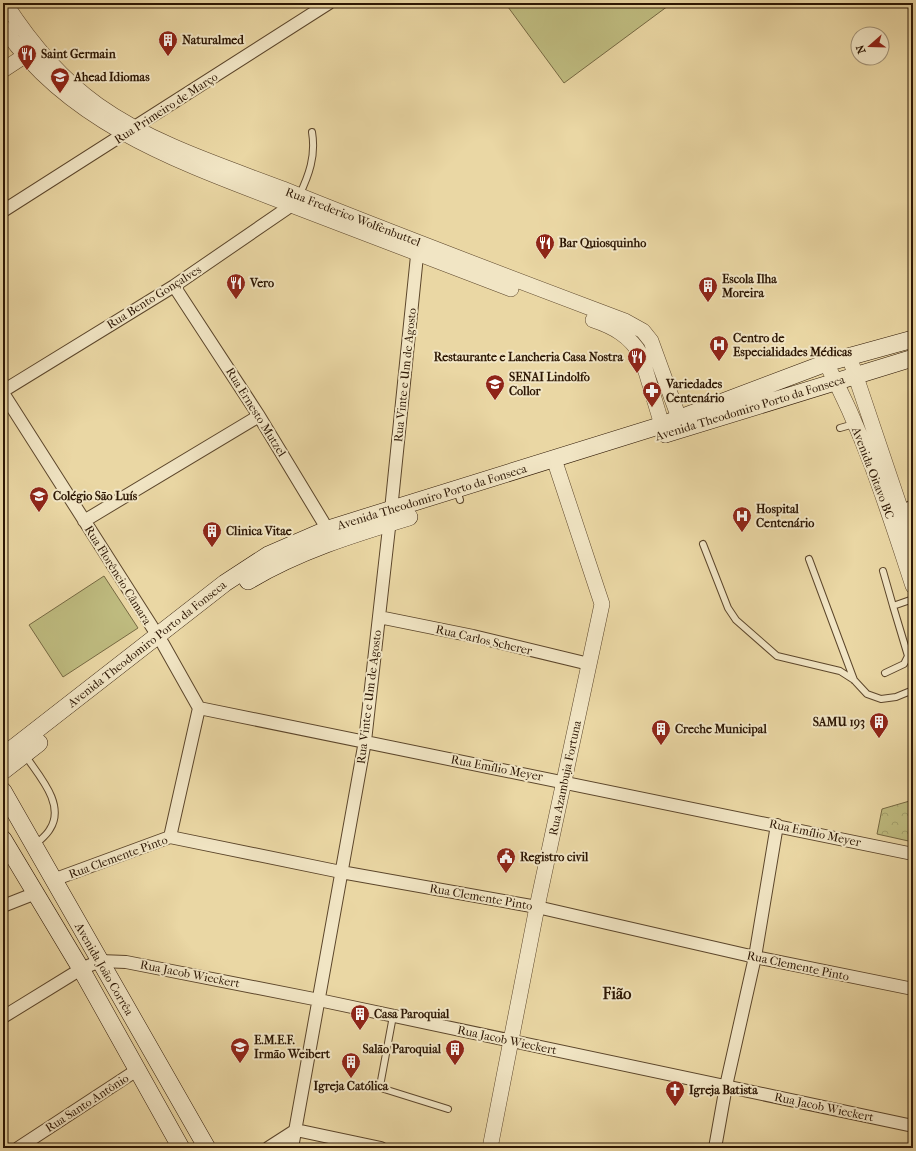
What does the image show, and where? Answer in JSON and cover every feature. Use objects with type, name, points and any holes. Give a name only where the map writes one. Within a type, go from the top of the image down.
[{"type":"main road","name":"Avenida Theodomiro Porto da Fonseca","points":[[3,756],[61,718],[268,555],[681,424],[757,397],[826,363],[913,339]]},
{"type":"main road","name":"Avenida Theodomiro Porto da Fonseca","points":[[757,397],[836,381],[913,358]]},
{"type":"main road","name":"Avenida Theodomiro Porto da Fonseca","points":[[3,771],[25,754],[61,718]]},
{"type":"main road","name":"Avenida João Corrêa","points":[[3,790],[53,880],[137,1070],[181,1148]]},
{"type":"main road","name":"Avenida João Corrêa","points":[[3,839],[36,893],[90,965],[207,1148]]},
{"type":"street","name":"Rua Frederico Wolfenbuttel","points":[[5,3],[9,31],[31,52],[130,131],[212,168],[535,292],[625,321],[643,331],[651,341],[681,424]]},
{"type":"street","name":"Rua Primeiro de Março","points":[[3,211],[329,3]]},
{"type":"street","points":[[3,70],[31,52]]},
{"type":"street","name":"Rua Bento Gonçalves","points":[[3,392],[174,286],[295,200]]},
{"type":"street","name":"Rua Vinte e Um de Agosto","points":[[292,1148],[365,741],[418,248]]},
{"type":"street","name":"Rua Ernesto Mutzel","points":[[174,286],[259,416],[331,535]]},
{"type":"street","name":"Rua Frederico Wolfenbuttel","points":[[535,292],[610,326],[634,343],[641,355],[663,430]]},
{"type":"street","name":"Avenida Oitavo BC","points":[[849,356],[913,546]]},
{"type":"street","name":"Avenida Oitavo BC","points":[[826,363],[846,399],[854,424],[901,508],[913,586]]},
{"type":"street","name":"Rua Florêncio Câmara","points":[[3,392],[160,640],[199,708]]},
{"type":"street","points":[[84,521],[259,416]]},
{"type":"street","name":"Rua Azambuja Fortuna","points":[[490,1148],[537,907],[602,604],[556,464]]},
{"type":"street","name":"Rua Carlos Scherer","points":[[379,617],[474,636],[589,664]]},
{"type":"street","points":[[170,836],[199,708]]},
{"type":"street","name":"Rua Emílio Meyer","points":[[199,708],[913,854]]},
{"type":"street","points":[[715,1148],[726,1086],[755,957],[777,825]]},
{"type":"street","name":"Rua Clemente Pinto","points":[[53,880],[170,836],[341,872],[537,907],[755,957],[913,989]]},
{"type":"street","points":[[3,906],[36,893]]},
{"type":"street","name":"Rua Jacob Wieckert","points":[[90,965],[126,962],[319,1000],[913,1126]]},
{"type":"street","points":[[3,1017],[90,965]]},
{"type":"street","name":"Rua Santo Antônio","points":[[18,1148],[137,1070]]},
{"type":"street","points":[[268,1148],[296,1130],[381,1148]]},
{"type":"lane","points":[[295,200],[313,159],[315,147],[312,132]]},
{"type":"lane","points":[[840,428],[854,424]]},
{"type":"lane","points":[[703,544],[728,608],[736,620],[777,656],[840,671],[854,680],[867,694],[881,699],[896,697],[913,690]]},
{"type":"lane","points":[[809,559],[854,680]]},
{"type":"lane","points":[[883,571],[908,656],[904,664],[885,673]]},
{"type":"lane","points":[[893,606],[913,599]]},
{"type":"lane","points":[[25,754],[52,797],[55,817],[50,829],[34,846]]},
{"type":"lane","points":[[393,1016],[380,1086],[384,1089],[448,1109]]},
{"type":"green space","points":[[513,3],[672,3],[564,83],[508,7]]},
{"type":"green space","points":[[104,576],[138,628],[63,677],[29,625]]},
{"type":"green space","points":[[913,800],[913,842],[877,834],[882,809]]},
{"type":"place","name":"Naturalmed","points":[[168,57]]},
{"type":"place","name":"Saint Germain","points":[[27,71]]},
{"type":"place","name":"Ahead Idiomas","points":[[60,94]]},
{"type":"place","name":"Bar Quiosquinho","points":[[545,260]]},
{"type":"place","name":"Vero","points":[[236,300]]},
{"type":"place","name":"Escola Ilha Moreira","points":[[708,303]]},
{"type":"place","name":"Centro de Especialidades Médicas","points":[[719,362]]},
{"type":"place","name":"Restaurante e Lancheria Casa Nostra","points":[[637,374]]},
{"type":"place","name":"SENAI Lindolfo Collor","points":[[495,401]]},
{"type":"place","name":"Variedades Centenário","points":[[652,408]]},
{"type":"place","name":"Colégio São Luís","points":[[39,513]]},
{"type":"place","name":"Hospital Centenário","points":[[742,533]]},
{"type":"place","name":"Clinica Vitae","points":[[212,548]]},
{"type":"place","name":"SAMU 193","points":[[879,739]]},
{"type":"place","name":"Creche Municipal","points":[[661,746]]},
{"type":"place","name":"Registro civil","points":[[506,874]]},
{"type":"place","name":"Casa Paroquial","points":[[360,1031]]},
{"type":"place","name":"E.M.E.F. Irmão Weibert","points":[[240,1064]]},
{"type":"place","name":"Salão Paroquial","points":[[455,1066]]},
{"type":"place","name":"Igreja Católica","points":[[351,1079]]},
{"type":"place","name":"Igreja Batista","points":[[675,1107]]},
{"type":"district","name":"Fião","points":[[617,993]]}]
